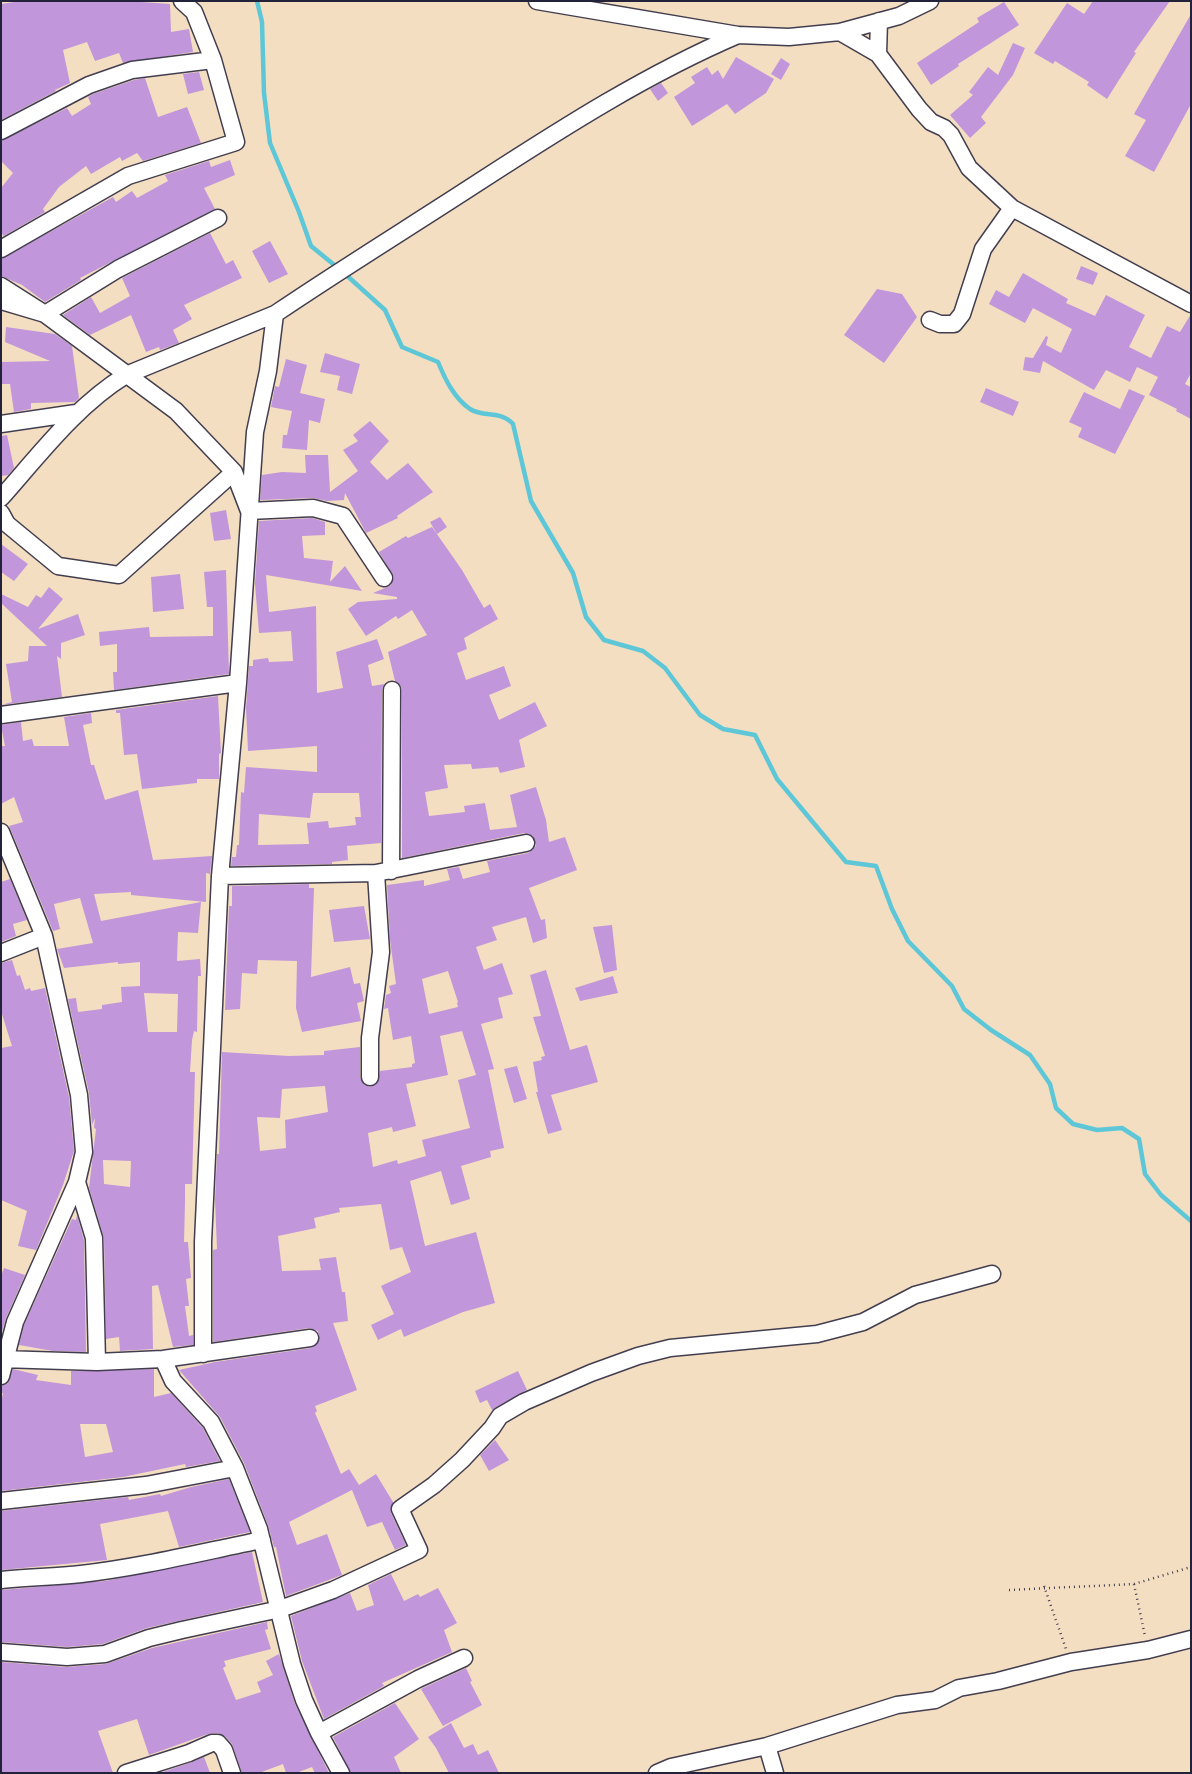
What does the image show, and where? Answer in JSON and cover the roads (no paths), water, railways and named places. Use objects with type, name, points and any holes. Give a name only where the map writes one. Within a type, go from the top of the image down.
[{"type":"street","points":[[1,249],[128,176],[236,142],[212,60],[194,12],[182,1]]},
{"type":"street","points":[[537,1],[738,35],[789,37],[840,32],[880,22],[900,16],[930,1]]},
{"type":"street","points":[[878,54],[880,22]]},
{"type":"street","points":[[840,32],[878,54],[919,110],[931,122],[951,135],[969,168],[1012,208],[1191,304]]},
{"type":"street","points":[[1,498],[76,413],[126,375],[275,314],[352,261],[577,118],[701,50],[738,35]]},
{"type":"street","points":[[1,131],[89,86],[132,70],[212,60]]},
{"type":"street","points":[[930,320],[940,324],[954,324],[962,314],[983,249],[1012,208]]},
{"type":"street","points":[[1,301],[45,314],[118,269],[218,218]]},
{"type":"street","points":[[1,286],[45,314],[176,411],[234,472],[249,512]]},
{"type":"street","points":[[203,1354],[203,1242],[220,876],[238,683],[255,432],[268,371],[275,314]]},
{"type":"street","points":[[1,424],[76,413]]},
{"type":"street","points":[[1,513],[7,524],[58,566],[119,575],[234,472]]},
{"type":"street","points":[[249,512],[313,508],[344,516],[384,578]]},
{"type":"street","points":[[1,715],[238,683]]},
{"type":"street","points":[[370,1077],[370,1038],[380,952],[392,690]]},
{"type":"street","points":[[1,832],[44,936],[79,1095],[84,1152],[77,1182],[15,1322],[3,1358],[1,1376]]},
{"type":"street","points":[[220,876],[384,872],[526,844]]},
{"type":"street","points":[[1,954],[44,936]]},
{"type":"street","points":[[77,1182],[94,1238],[97,1362]]},
{"type":"street","points":[[1,1652],[67,1657],[105,1654],[148,1638],[280,1610],[332,1590],[419,1550],[400,1509],[434,1485],[462,1460],[492,1428],[500,1416],[524,1402],[591,1373],[638,1356],[670,1348],[817,1334],[862,1322],[915,1295],[992,1274]]},
{"type":"street","points":[[3,1358],[97,1362],[163,1359],[310,1338]]},
{"type":"street","points":[[163,1359],[173,1381],[211,1422],[235,1468],[262,1540],[292,1664],[318,1733],[340,1773]]},
{"type":"street","points":[[1,1501],[146,1485],[235,1468]]},
{"type":"street","points":[[1,1580],[49,1574],[80,1574],[155,1563],[262,1540]]},
{"type":"street","points":[[656,1773],[671,1767],[767,1746],[897,1705],[934,1700],[959,1688],[998,1681],[1071,1662],[1148,1650],[1191,1639]]},
{"type":"street","points":[[318,1733],[403,1686],[464,1658]]},
{"type":"street","points":[[126,1773],[189,1753],[212,1743],[218,1744],[224,1750],[232,1773]]},
{"type":"street","points":[[767,1746],[775,1773]]},
{"type":"waterway","points":[[257,1],[262,22],[264,93],[270,143],[311,246],[338,268]]},
{"type":"waterway","points":[[344,273],[385,310],[402,347],[438,362],[451,388],[464,405],[475,412],[498,415],[513,424],[531,501],[573,573],[586,617],[604,640],[643,651],[665,668],[700,715],[723,729],[755,735],[777,779],[846,862],[876,866],[892,909],[908,941],[952,986],[964,1009],[991,1030],[1030,1055],[1050,1084],[1056,1108],[1073,1124],[1097,1130],[1122,1128],[1139,1139],[1145,1174],[1161,1195],[1191,1221]]}]
